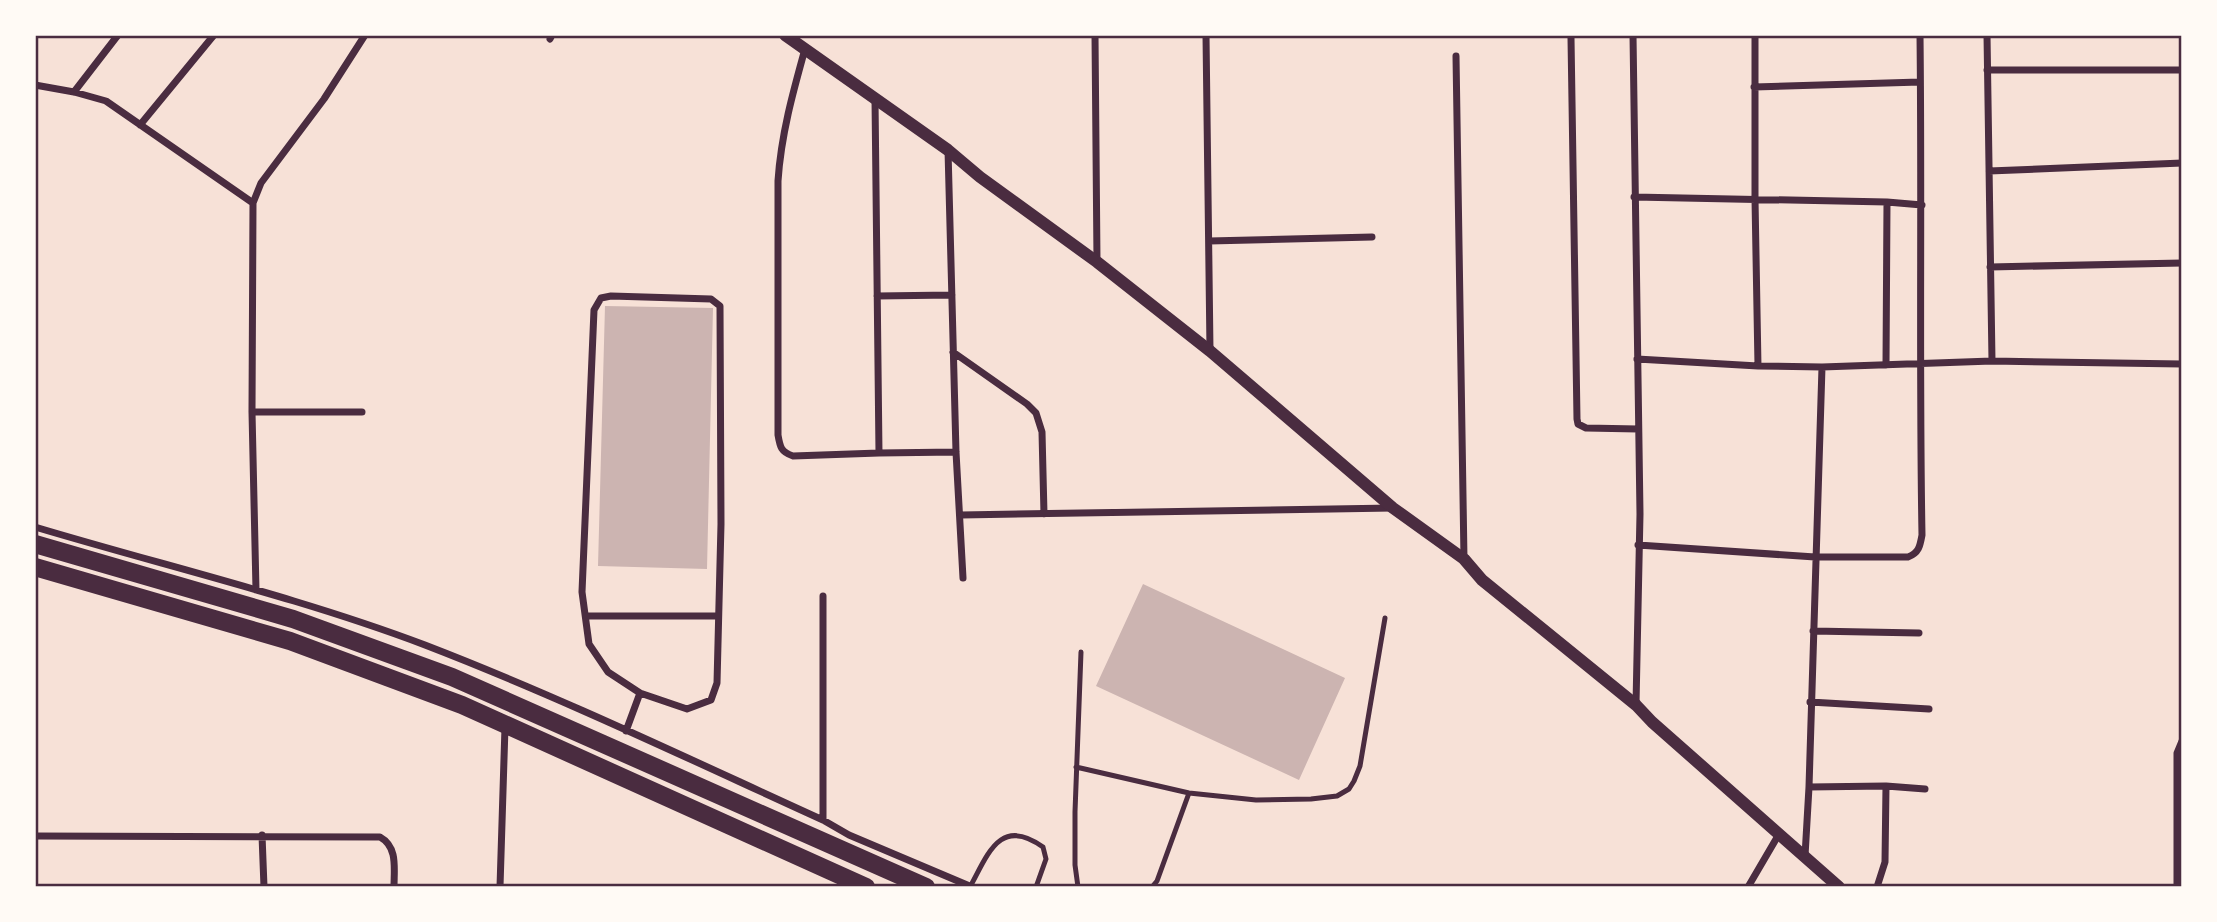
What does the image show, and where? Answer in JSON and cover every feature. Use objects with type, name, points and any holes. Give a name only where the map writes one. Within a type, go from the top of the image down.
[{"type":"highway","points":[[35,544],[293,619],[452,677],[926,887]]},
{"type":"highway","points":[[35,567],[289,641],[462,705],[866,887]]},
{"type":"street","points":[[74,92],[118,35]]},
{"type":"street","points":[[140,125],[214,35]]},
{"type":"street","points":[[256,590],[251,412],[253,203],[261,183],[324,99],[365,35]]},
{"type":"street","points":[[785,35],[948,150],[1210,351],[1394,508],[1464,559],[1482,580],[1636,705],[1835,886]]},
{"type":"street","points":[[1095,35],[1097,262]]},
{"type":"street","points":[[1206,35],[1210,351]]},
{"type":"street","points":[[1633,35],[1640,514],[1637,545],[1636,705]]},
{"type":"street","points":[[1755,35],[1758,366]]},
{"type":"street","points":[[1637,545],[1815,557],[1908,556],[1915,554],[1920,547],[1920,35]]},
{"type":"street","points":[[1987,35],[1992,361]]},
{"type":"street","points":[[1571,37],[1577,419],[1578,424],[1586,428],[1638,429]]},
{"type":"street","points":[[805,49],[791,99],[779,168],[777,254],[780,448],[784,453],[793,456],[956,452]]},
{"type":"street","points":[[1456,56],[1464,559]]},
{"type":"street","points":[[1987,70],[2182,70]]},
{"type":"street","points":[[1754,87],[1920,82]]},
{"type":"street","points":[[35,86],[74,92],[106,101],[253,203]]},
{"type":"street","points":[[874,99],[880,453]]},
{"type":"street","points":[[948,150],[956,452],[963,578]]},
{"type":"street","points":[[1989,171],[2182,163]]},
{"type":"street","points":[[1634,197],[1922,205]]},
{"type":"street","points":[[1886,365],[1887,202]]},
{"type":"street","points":[[1209,242],[1372,237]]},
{"type":"street","points":[[1990,267],[2182,263]]},
{"type":"street","points":[[877,296],[952,295]]},
{"type":"street","points":[[611,296],[711,299],[720,306],[721,524],[717,683],[711,700],[687,709],[640,693],[608,672],[589,644],[586,617],[582,592],[594,310],[601,298],[611,296]]},
{"type":"street","points":[[953,352],[1036,413],[1042,432],[1044,513]]},
{"type":"street","points":[[1637,359],[1822,367],[1992,361],[2182,364]]},
{"type":"street","points":[[1805,856],[1822,367]]},
{"type":"street","points":[[251,412],[362,412]]},
{"type":"street","points":[[961,515],[1394,508]]},
{"type":"street","points":[[35,527],[256,590],[424,645],[626,731],[823,820],[849,835],[971,887]]},
{"type":"street","points":[[823,596],[823,820]]},
{"type":"street","points":[[586,617],[718,616]]},
{"type":"street","points":[[1813,631],[1919,633]]},
{"type":"street","points":[[626,731],[640,693]]},
{"type":"street","points":[[1810,702],[1929,709]]},
{"type":"street","points":[[499,887],[505,725]]},
{"type":"street","points":[[2177,887],[2177,753],[2182,741]]},
{"type":"street","points":[[1809,787],[1886,786],[1924,789]]},
{"type":"street","points":[[1877,887],[1885,862],[1886,786]]},
{"type":"street","points":[[1748,887],[1779,834]]},
{"type":"street","points":[[262,835],[264,887]]},
{"type":"street","points":[[35,836],[380,837],[391,846],[393,853],[394,887]]},
{"type":"street","points":[[799,857],[845,887]]},
{"type":"lane","points":[[1076,767],[1189,793],[1256,800],[1337,796],[1349,789],[1360,766],[1385,618]]},
{"type":"lane","points":[[1078,887],[1075,865],[1076,767],[1081,652]]},
{"type":"lane","points":[[1152,887],[1157,881],[1189,793]]},
{"type":"lane","points":[[971,887],[992,848],[1000,839],[1012,835],[1043,847],[1046,859],[1036,887]]},
{"type":"building","points":[[605,306],[713,308],[707,569],[598,566]]},
{"type":"building","points":[[1143,584],[1345,678],[1299,780],[1096,686]]}]
